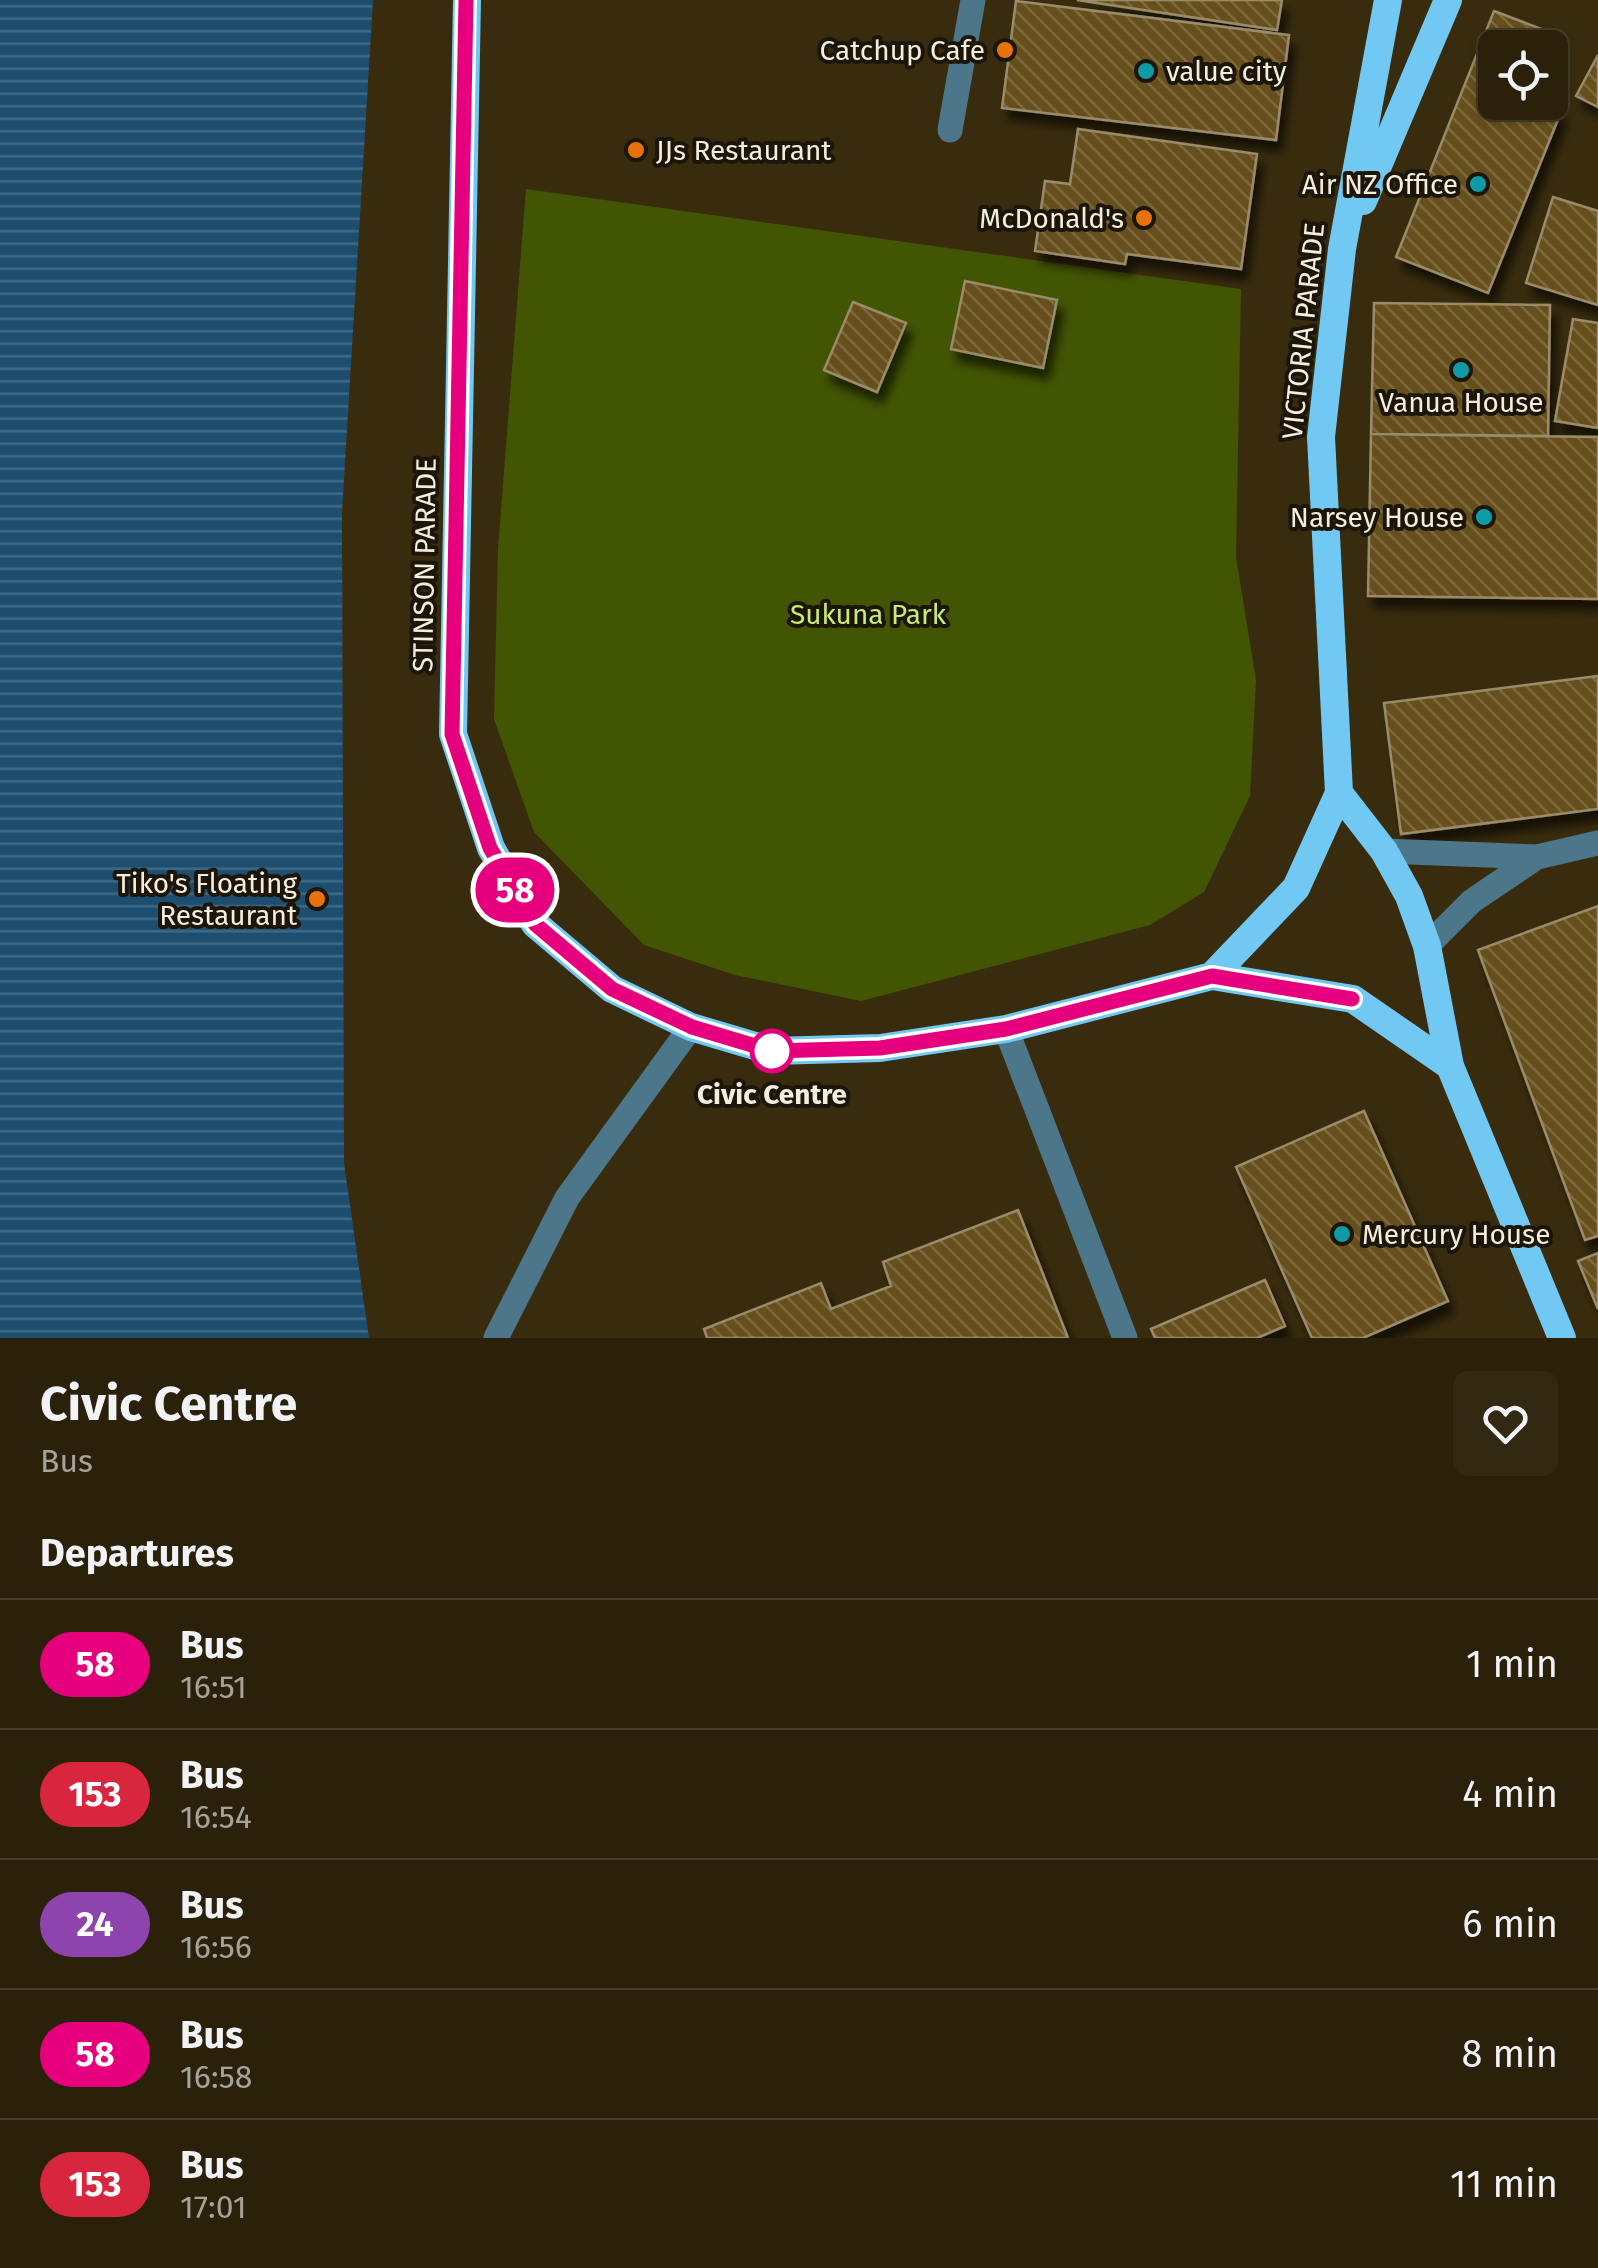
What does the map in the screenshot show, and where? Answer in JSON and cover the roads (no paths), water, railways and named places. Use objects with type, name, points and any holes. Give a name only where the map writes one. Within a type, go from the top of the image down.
[{"type":"highway","name":"STINSON PARADE","points":[[466,0],[452,734],[490,848],[535,924],[612,989],[692,1027],[772,1051],[880,1048],[1006,1029],[1212,976],[1352,999],[1450,1066]]},
{"type":"highway","name":"VICTORIA PARADE","points":[[1212,976],[1296,888],[1339,792],[1321,436],[1342,249],[1388,0]]},
{"type":"highway","points":[[1342,249],[1448,0]]},
{"type":"highway","points":[[1339,792],[1384,851],[1409,896],[1428,946],[1450,1066],[1562,1338]]},
{"type":"street","points":[[950,130],[974,0]]},
{"type":"street","points":[[1384,851],[1537,857],[1598,844]]},
{"type":"street","points":[[1428,946],[1472,901],[1537,857]]},
{"type":"street","points":[[496,1338],[567,1198],[692,1027]]},
{"type":"street","points":[[1006,1029],[1124,1338]]},
{"type":"water","points":[[0,0],[373,0],[342,512],[344,1163],[369,1338],[0,1338]]},
{"type":"place","name":"Catchup Cafe","points":[[1005,50]]},
{"type":"place","name":"value city","points":[[1146,71]]},
{"type":"place","name":"JJs Restaurant","points":[[636,150]]},
{"type":"place","name":"Air NZ Office","points":[[1478,184]]},
{"type":"place","name":"McDonald's","points":[[1144,218]]},
{"type":"place","name":"Vanua House","points":[[1461,370]]},
{"type":"place","name":"Narsey House","points":[[1484,517]]},
{"type":"place","name":"Tiko's Floating Restaurant","points":[[317,899]]},
{"type":"place","name":"Civic Centre","points":[[772,1051]]},
{"type":"place","name":"Mercury House","points":[[1342,1234]]},
{"type":"park label","name":"Sukuna Park","points":[[868,614]]}]
